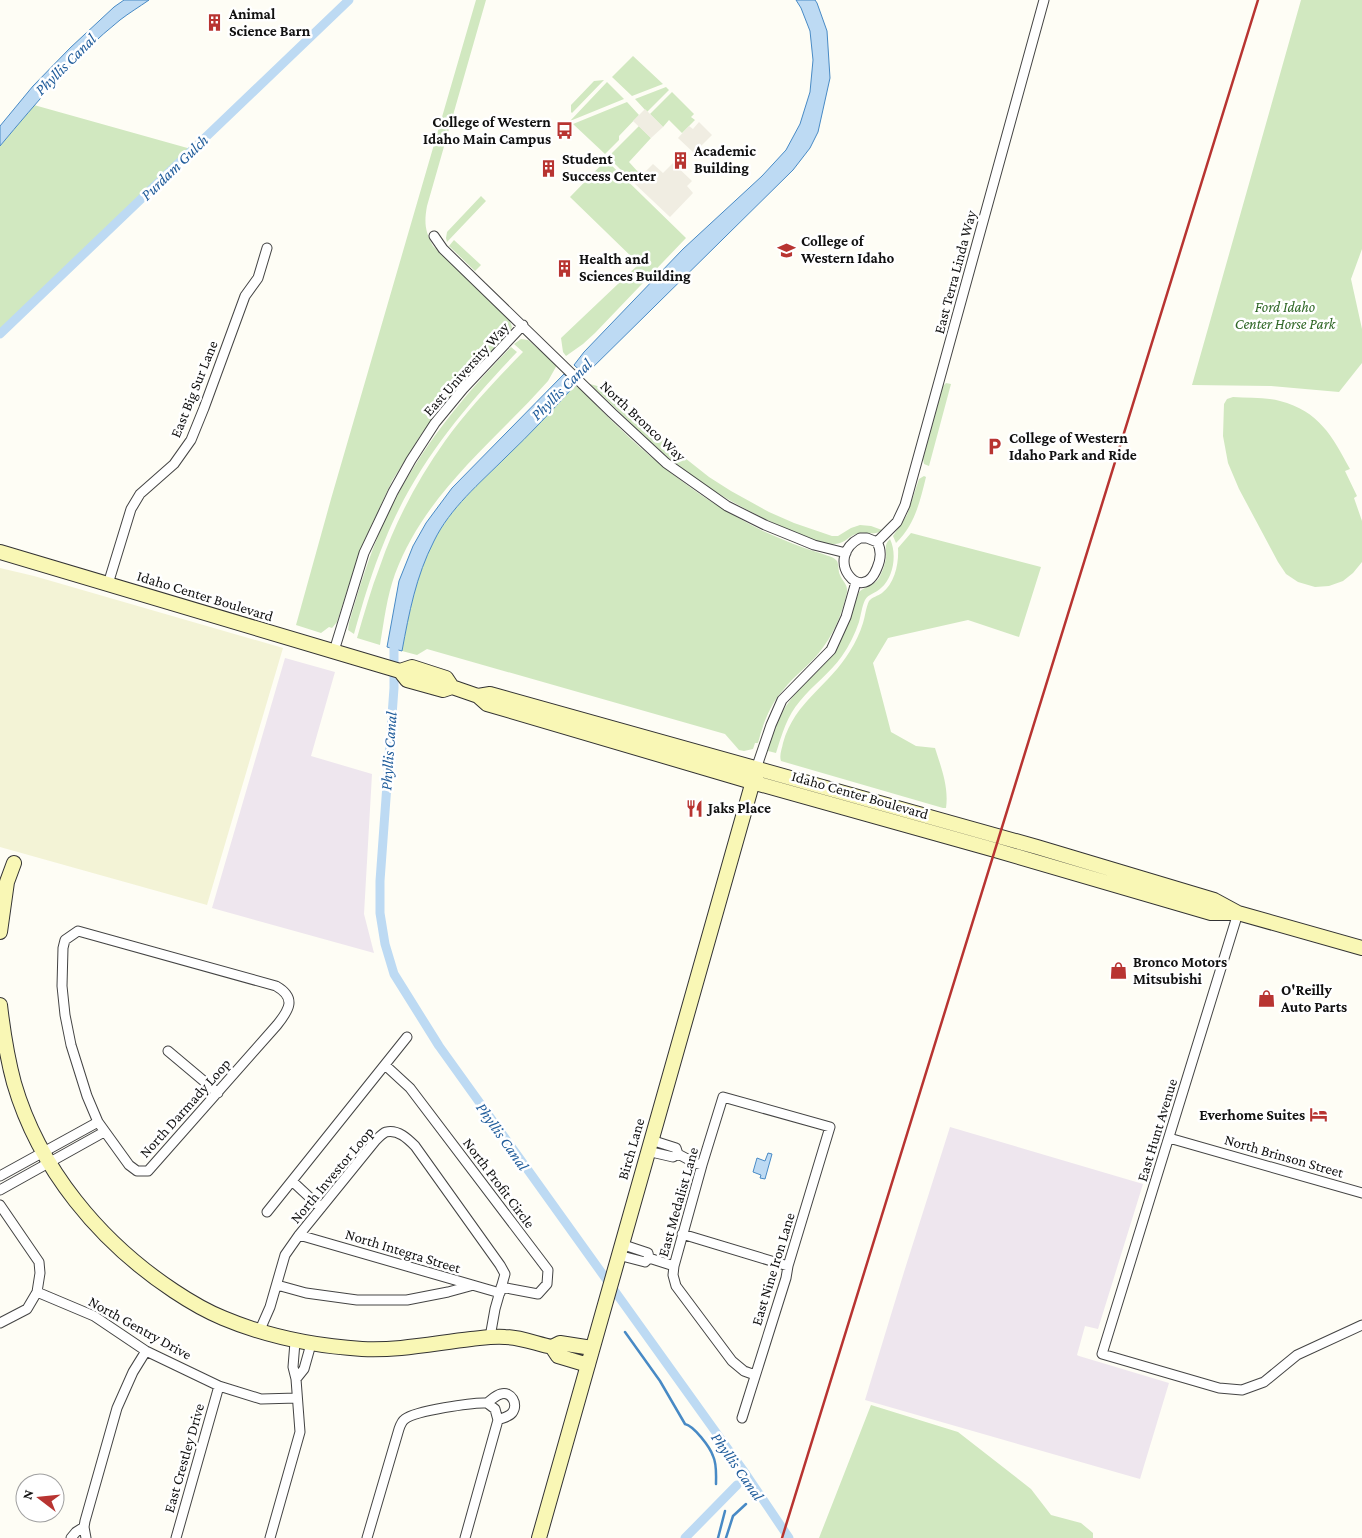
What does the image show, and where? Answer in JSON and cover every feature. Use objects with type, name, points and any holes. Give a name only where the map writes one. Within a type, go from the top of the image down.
[{"type":"street","name":"East Terra Linda Way","points":[[877,542],[897,522],[905,505],[1044,0]]},
{"type":"street","name":"North Bronco Way","points":[[434,236],[443,249],[666,463],[727,506],[765,525],[814,545],[846,554]]},
{"type":"street","name":"East Big Sur Lane","points":[[108,584],[131,509],[140,494],[174,464],[191,440],[245,296],[258,278],[267,248]]},
{"type":"street","name":"East University Way","points":[[334,651],[364,552],[411,460],[435,423],[463,389],[523,325]]},
{"type":"street","points":[[860,538],[867,538],[877,542],[881,548],[881,557],[876,573],[866,581],[856,582],[848,575],[845,569],[844,560],[849,547],[860,538]]},
{"type":"street","name":"Idaho Center Boulevard","points":[[0,552],[386,667],[400,672],[407,680],[443,690],[452,687],[478,696],[490,694],[754,775],[1037,847],[1214,900],[1238,914],[1362,948]]},
{"type":"street","points":[[754,775],[771,725],[782,700],[831,650],[846,617],[856,582]]},
{"type":"street","name":"Birch Lane","points":[[538,1538],[754,775]]},
{"type":"street","points":[[0,932],[7,882],[14,863]]},
{"type":"street","name":"East Hunt Avenue","points":[[1238,914],[1102,1354],[1218,1388],[1242,1390],[1264,1382],[1297,1355],[1362,1325]]},
{"type":"street","name":"North Darmady Loop","points":[[78,931],[276,986],[283,990],[290,1002],[288,1012],[218,1093],[148,1171],[137,1171],[129,1165],[98,1122],[87,1096],[71,1045],[62,986],[65,940],[78,931]]},
{"type":"street","points":[[0,1005],[4,1040],[14,1084],[31,1127],[46,1157],[73,1198],[107,1238],[142,1270],[193,1303],[221,1318],[259,1332],[295,1342],[311,1344],[390,1350],[490,1337],[506,1337],[552,1347],[560,1343],[592,1348]]},
{"type":"street","points":[[268,1212],[408,1037]]},
{"type":"street","points":[[168,1051],[218,1093]]},
{"type":"street","name":"North Profit Circle","points":[[385,1065],[410,1088],[548,1270],[547,1284],[538,1294],[500,1290]]},
{"type":"street","name":"East Medalist Lane","points":[[755,1375],[744,1371],[732,1361],[676,1286],[673,1275],[682,1234],[702,1165],[723,1097],[830,1127]]},
{"type":"street","points":[[0,1190],[98,1122]]},
{"type":"street","name":"East Nine Iron Lane","points":[[742,1418],[786,1278],[830,1127]]},
{"type":"street","points":[[0,1176],[104,1132]]},
{"type":"street","name":"North Investor Loop","points":[[259,1332],[270,1307],[285,1255],[376,1140],[385,1132],[405,1136],[415,1146],[505,1274],[490,1337]]},
{"type":"street","name":"North Brinson Street","points":[[1169,1138],[1362,1193]]},
{"type":"street","points":[[649,1145],[676,1148],[678,1154],[702,1165]]},
{"type":"street","points":[[292,1181],[322,1208]]},
{"type":"street","points":[[0,1205],[39,1262],[40,1273],[37,1292],[27,1309],[0,1323]]},
{"type":"street","points":[[682,1234],[788,1266]]},
{"type":"street","name":"North Integra Street","points":[[299,1235],[470,1286],[500,1290]]},
{"type":"street","points":[[618,1256],[648,1253],[649,1258],[674,1266]]},
{"type":"street","points":[[277,1285],[306,1293],[356,1300],[407,1300],[470,1286]]},
{"type":"street","name":"North Gentry Drive","points":[[37,1292],[94,1316],[146,1351],[219,1386],[261,1399],[297,1398]]},
{"type":"street","points":[[270,1538],[300,1432],[296,1379],[293,1367],[295,1342]]},
{"type":"street","points":[[296,1379],[304,1369],[311,1344]]},
{"type":"street","points":[[552,1347],[558,1356],[588,1364]]},
{"type":"street","points":[[86,1538],[84,1527],[117,1408],[133,1372],[146,1351]]},
{"type":"street","name":"East Crestley Drive","points":[[176,1538],[219,1386]]},
{"type":"street","points":[[487,1403],[503,1393],[509,1394],[513,1399],[513,1412],[498,1420]]},
{"type":"street","points":[[366,1538],[398,1429],[405,1419],[430,1411],[477,1402],[487,1403],[495,1409],[498,1420],[465,1538]]},
{"type":"street","points":[[71,1538],[84,1527]]},
{"type":"shaded area","points":[[645,109],[663,127],[651,138],[633,121]]},
{"type":"shaded area","points":[[699,122],[712,135],[694,153],[678,138],[689,126],[693,129]]},
{"type":"shaded area","points":[[673,163],[692,181],[687,186],[693,193],[670,217],[634,183],[653,164],[663,173]]},
{"type":"shaded area","points":[[285,658],[335,672],[311,756],[372,774],[364,914],[374,953],[212,908]]},
{"type":"shaded area","points":[[950,1127],[1143,1184],[1098,1329],[1085,1326],[1077,1355],[1169,1383],[1140,1479],[865,1400]]},
{"type":"green space","points":[[476,0],[486,0],[427,206],[426,227],[433,246],[510,321],[512,327],[510,332],[460,383],[420,436],[392,481],[360,550],[337,622],[332,628],[329,627],[321,633],[296,625]]},
{"type":"green space","name":"Ford Idaho Center Horse Park","points":[[1301,0],[1362,0],[1362,249],[1351,279],[1362,329],[1362,363],[1339,392],[1271,386],[1192,385]]},
{"type":"green space","points":[[633,56],[663,84],[632,96],[612,77]]},
{"type":"green space","points":[[604,80],[571,112],[571,105],[594,81]]},
{"type":"green space","points":[[607,82],[624,99],[570,121]]},
{"type":"green space","points":[[666,87],[669,90],[647,112],[635,99]]},
{"type":"green space","points":[[672,92],[694,114],[691,117],[695,120],[682,133],[669,120],[663,127],[650,114]]},
{"type":"green space","points":[[627,102],[639,115],[605,154],[573,124]]},
{"type":"green space","points":[[34,105],[191,149],[0,332],[0,146]]},
{"type":"green space","points":[[639,126],[651,138],[629,162],[639,173],[636,176],[633,174],[629,178],[608,157]]},
{"type":"green space","points":[[606,160],[686,238],[595,333],[566,356],[563,352],[561,338],[639,264],[570,197]]},
{"type":"green space","points":[[481,196],[486,201],[447,242],[447,232]]},
{"type":"green space","points":[[454,240],[481,265],[475,271],[449,246]]},
{"type":"green space","points":[[521,339],[528,340],[557,365],[548,381],[462,470],[424,518],[408,545],[392,582],[380,645],[357,638],[386,550],[400,517],[417,486],[435,455],[463,418],[523,352],[514,344]]},
{"type":"green space","points":[[511,347],[517,352],[459,417],[425,463],[397,513],[380,552],[354,634],[348,630],[349,623],[374,547],[396,497],[440,429],[474,387]]},
{"type":"green space","points":[[946,383],[951,384],[929,466],[924,464],[923,459],[943,386]]},
{"type":"green space","points":[[590,384],[608,389],[661,439],[709,477],[769,512],[832,536],[838,536],[860,525],[882,530],[875,533],[859,533],[839,543],[831,544],[808,538],[760,517],[714,491],[685,471],[650,442]]},
{"type":"green space","points":[[575,385],[642,449],[687,485],[736,517],[763,531],[837,561],[839,573],[846,585],[847,592],[836,625],[818,654],[779,695],[771,708],[758,743],[755,743],[753,749],[739,750],[725,734],[427,649],[417,655],[402,651],[410,609],[422,568],[434,541],[448,518],[466,496],[533,431]]},
{"type":"green space","points":[[1233,397],[1268,399],[1293,405],[1315,418],[1337,446],[1350,469],[1345,471],[1357,496],[1354,498],[1362,521],[1362,562],[1343,581],[1329,586],[1315,587],[1298,582],[1286,574],[1278,562],[1239,489],[1228,463],[1223,436],[1224,404],[1227,399]]},
{"type":"green space","points":[[924,476],[926,477],[916,512],[908,528],[896,543],[893,536],[907,515],[919,479]]},
{"type":"green space","points":[[911,533],[1041,567],[1019,637],[968,620],[888,638],[873,663],[891,732],[916,746],[935,748],[945,785],[946,808],[781,761],[780,759],[788,728],[804,705],[842,663],[850,651],[864,621],[869,601],[882,593],[890,584],[897,566],[898,548]]},
{"type":"green space","points":[[890,539],[894,558],[889,578],[881,588],[865,600],[856,631],[842,656],[795,707],[785,726],[776,753],[768,751],[782,712],[791,699],[826,663],[834,652],[846,630],[859,592],[875,583],[879,578],[886,560],[886,546]]},
{"type":"green space","points":[[0,568],[34,576],[283,648],[207,905],[0,847]]},
{"type":"green space","points":[[871,1405],[958,1432],[1031,1489],[1051,1515],[1081,1523],[1093,1533],[1093,1538],[819,1538]]},
{"type":"water","points":[[124,0],[149,0],[120,20],[87,49],[57,80],[0,146],[0,126],[33,86],[70,48]]},
{"type":"water","points":[[796,0],[815,0],[827,31],[830,78],[818,132],[810,148],[793,170],[585,375],[574,365],[584,352],[683,249],[762,176],[786,150],[800,124],[810,92],[813,60],[810,31]]},
{"type":"water","points":[[564,374],[575,385],[533,431],[466,496],[448,518],[434,541],[422,568],[410,609],[402,651],[387,647],[399,581],[413,546],[426,523],[452,488]]},
{"type":"water","points":[[768,1153],[772,1154],[765,1179],[760,1178],[761,1175],[753,1172],[757,1158],[765,1161]]},
{"type":"waterway","name":"Purdam Gulch","points":[[0,334],[349,0]]},
{"type":"waterway","name":"Phyllis Canal","points":[[396,638],[380,881],[380,913],[385,944],[394,974],[439,1046],[743,1470],[789,1538]]},
{"type":"waterway","points":[[625,1332],[660,1381],[685,1424],[697,1433],[709,1447],[715,1462],[716,1484]]},
{"type":"waterway","points":[[685,1538],[737,1485]]},
{"type":"waterway","name":"Phyllis Canal","points":[[753,1499],[760,1494]]},
{"type":"waterway","points":[[726,1538],[733,1516],[746,1504]]},
{"type":"waterway","points":[[718,1538],[725,1511]]},
{"type":"railway","points":[[782,1538],[1258,0]]},
{"type":"place","name":"Animal Science Barn","points":[[215,23]]},
{"type":"place","name":"College of Western Idaho Main Campus","points":[[565,131]]},
{"type":"place","name":"Academic Building","points":[[680,160]]},
{"type":"place","name":"Student Success Center","points":[[548,168]]},
{"type":"place","name":"College of Western Idaho","points":[[787,250]]},
{"type":"place","name":"Health and Sciences Building","points":[[565,268]]},
{"type":"place","name":"College of Western Idaho Park and Ride","points":[[995,447]]},
{"type":"place","name":"Jaks Place","points":[[694,808]]},
{"type":"place","name":"Bronco Motors Mitsubishi","points":[[1119,971]]},
{"type":"place","name":"O'Reilly Auto Parts","points":[[1267,999]]},
{"type":"place","name":"Everhome Suites","points":[[1319,1115]]}]
